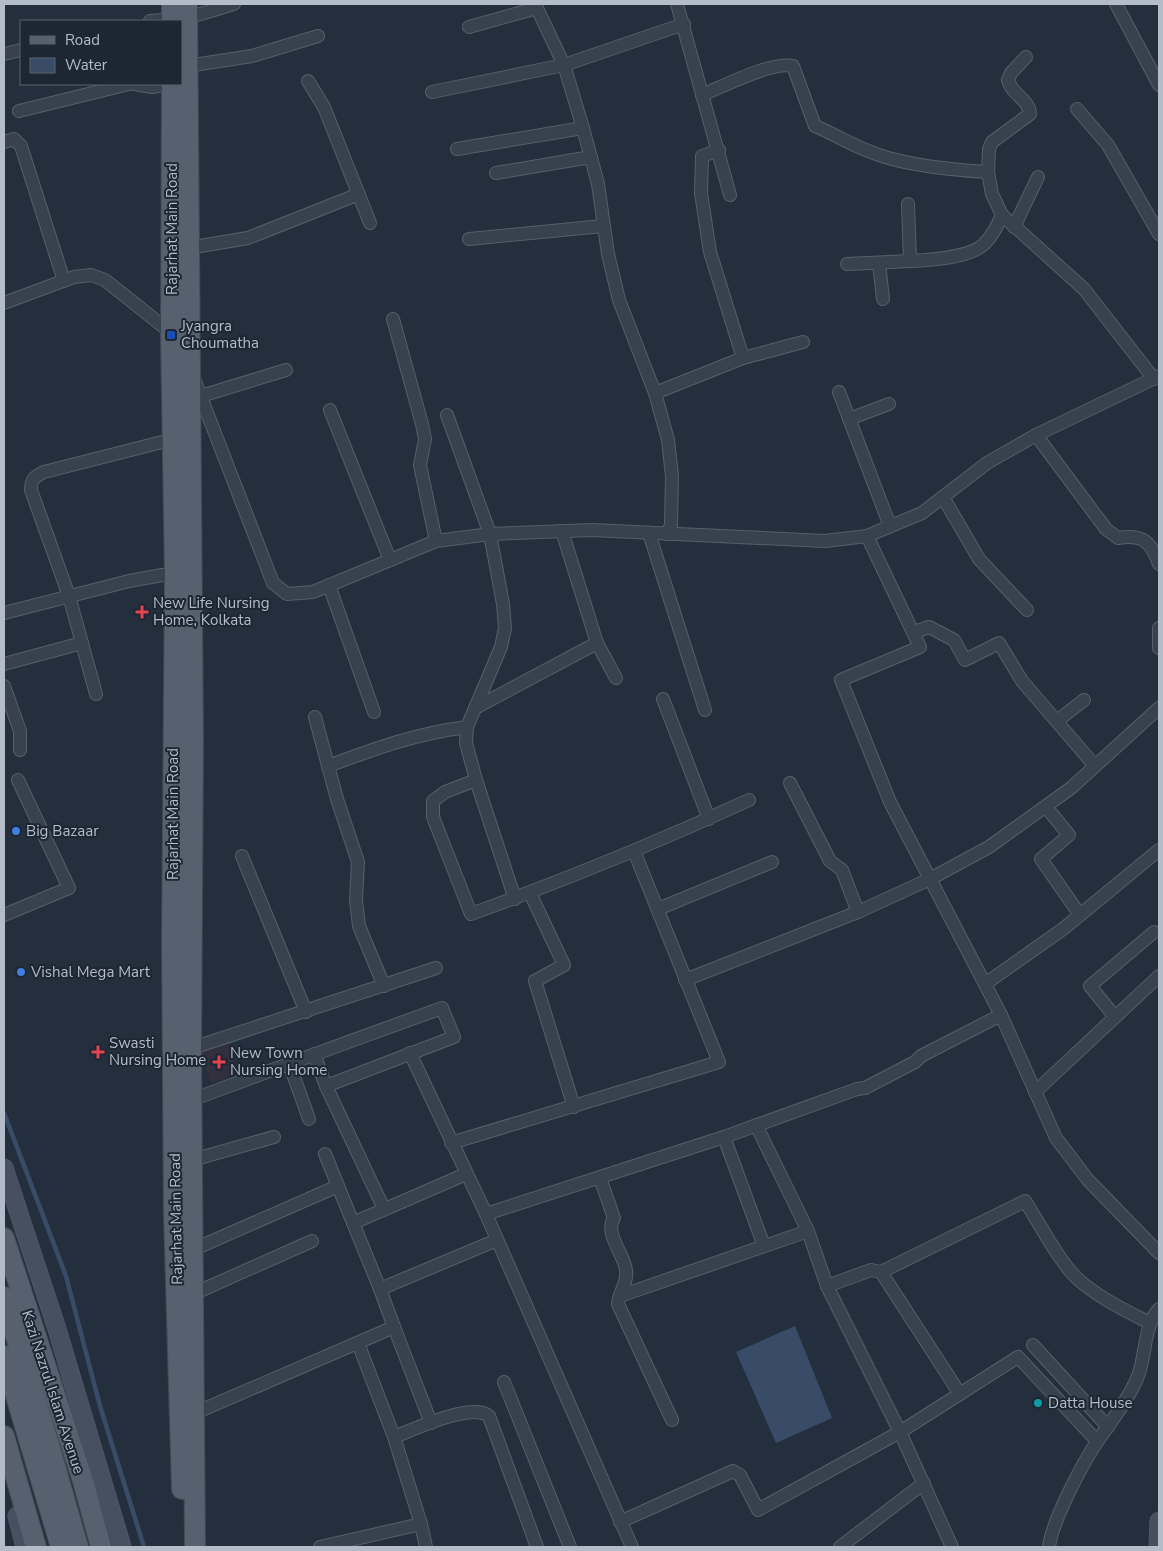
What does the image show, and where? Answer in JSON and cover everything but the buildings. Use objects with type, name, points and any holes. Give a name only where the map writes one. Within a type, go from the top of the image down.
[{"type":"main road","name":"Rajarhat Main Road","points":[[180,335],[188,248],[187,66],[182,37]]},
{"type":"main road","name":"Rajarhat Main Road","points":[[172,85],[193,741],[174,1213],[187,1546]]},
{"type":"main road","name":"Rajarhat Main Road","points":[[181,368],[174,439],[175,577],[172,941],[182,1051],[191,1100],[195,1413],[187,1546]]},
{"type":"main road","name":"Kazi Nazrul Islam Avenue","points":[[4,1238],[102,1547]]},
{"type":"main road","points":[[4,1296],[50,1445],[78,1547]]},
{"type":"main road","points":[[4,1356],[61,1547]]},
{"type":"main road","points":[[4,1436],[36,1547]]},
{"type":"street","points":[[154,20],[178,13],[234,4]]},
{"type":"street","points":[[677,4],[730,195]]},
{"type":"street","points":[[1116,4],[1159,85]]},
{"type":"street","points":[[469,27],[536,6],[564,65],[598,184],[604,226],[619,300],[655,393],[668,440],[671,467],[671,525],[667,534]]},
{"type":"street","points":[[432,92],[564,65],[684,24]]},
{"type":"street","points":[[187,66],[252,56],[318,36]]},
{"type":"street","points":[[4,54],[20,50]]},
{"type":"street","points":[[181,368],[201,396],[273,584],[287,594],[313,592],[436,542],[490,534],[562,531],[825,541],[867,536],[922,513],[987,463],[1036,435],[1157,378],[1084,289],[1002,215],[992,194],[988,172],[989,149],[992,142],[1030,114],[1028,105],[1013,90],[1008,80],[1011,73],[1026,57]]},
{"type":"street","points":[[702,95],[770,68],[782,65],[793,66],[815,126],[872,153],[893,159],[958,170],[988,172]]},
{"type":"street","points":[[308,81],[324,107],[370,223]]},
{"type":"street","points":[[19,111],[125,85]]},
{"type":"street","points":[[140,85],[152,87],[165,85]]},
{"type":"street","points":[[1077,109],[1108,145],[1159,234]]},
{"type":"street","points":[[457,149],[583,128]]},
{"type":"street","points":[[4,142],[14,139],[21,146],[64,280]]},
{"type":"street","points":[[719,150],[702,156],[700,162],[701,193],[715,273],[743,358]]},
{"type":"street","points":[[496,173],[591,157]]},
{"type":"street","points":[[1014,227],[1038,177]]},
{"type":"street","points":[[188,248],[248,238],[359,194]]},
{"type":"street","points":[[908,204],[910,262]]},
{"type":"street","points":[[847,264],[910,262],[970,252],[982,246],[992,236],[1002,215]]},
{"type":"street","points":[[469,239],[604,226]]},
{"type":"street","points":[[878,263],[883,299]]},
{"type":"street","points":[[4,303],[64,280],[91,275],[105,280],[180,335]]},
{"type":"street","points":[[393,319],[425,439],[420,465],[436,542]]},
{"type":"street","points":[[655,393],[743,358],[803,342]]},
{"type":"street","points":[[201,396],[286,370]]},
{"type":"street","points":[[839,392],[890,526]]},
{"type":"street","points":[[849,419],[890,404]]},
{"type":"street","points":[[330,410],[390,560]]},
{"type":"street","points":[[447,415],[490,534],[503,604],[505,628],[501,648],[467,727],[466,743],[476,780],[515,899]]},
{"type":"street","points":[[1036,435],[1106,529],[1118,538],[1132,535],[1144,540],[1155,551],[1159,564]]},
{"type":"street","points":[[96,694],[69,596],[31,490],[34,477],[44,472],[174,439]]},
{"type":"street","points":[[943,496],[979,559],[1027,610]]},
{"type":"street","points":[[562,531],[598,643],[616,678]]},
{"type":"street","points":[[649,533],[705,710]]},
{"type":"street","points":[[867,536],[920,647],[841,680],[890,802],[1001,1015],[1056,1138],[1088,1180],[1159,1253]]},
{"type":"street","points":[[4,613],[162,575],[175,577]]},
{"type":"street","points":[[329,585],[374,712]]},
{"type":"street","points":[[914,632],[929,627],[954,640],[964,660],[999,643],[1022,681],[1095,766]]},
{"type":"street","points":[[1159,628],[1159,648]]},
{"type":"street","points":[[475,708],[598,643]]},
{"type":"street","points":[[4,664],[82,644]]},
{"type":"street","points":[[4,686],[20,731],[20,750]]},
{"type":"street","points":[[663,699],[708,819]]},
{"type":"street","points":[[1057,721],[1084,700]]},
{"type":"street","points":[[685,980],[858,912],[930,879],[989,847],[1071,788],[1159,708]]},
{"type":"street","points":[[315,717],[336,800],[358,862],[356,900],[359,926],[384,986]]},
{"type":"street","points":[[328,766],[402,739],[432,731],[467,727]]},
{"type":"street","points":[[4,915],[69,888],[18,780]]},
{"type":"street","points":[[476,780],[445,792],[433,801],[433,817],[471,914],[515,899],[634,851],[749,800]]},
{"type":"street","points":[[790,783],[830,861],[842,870],[858,912]]},
{"type":"street","points":[[1046,807],[1069,834],[1041,859],[1080,915]]},
{"type":"street","points":[[985,984],[1080,915],[1159,850]]},
{"type":"street","points":[[451,1143],[719,1062],[634,851]]},
{"type":"street","points":[[242,856],[306,1012]]},
{"type":"street","points":[[658,909],[772,862]]},
{"type":"street","points":[[530,893],[564,965],[535,982],[574,1107]]},
{"type":"street","points":[[1115,1017],[1090,986],[1154,932]]},
{"type":"street","points":[[182,1051],[436,968]]},
{"type":"street","points":[[1035,1092],[1159,976]]},
{"type":"street","points":[[191,1100],[442,1008],[454,1037],[326,1086]]},
{"type":"street","points":[[486,1214],[724,1137],[857,1089],[865,1088],[915,1062],[921,1056],[1001,1015]]},
{"type":"street","points":[[410,1053],[486,1214],[632,1547]]},
{"type":"street","points":[[314,1054],[326,1086],[384,1209]]},
{"type":"street","points":[[289,1063],[308,1119]]},
{"type":"street","points":[[756,1125],[808,1231],[827,1286],[900,1432],[952,1547]]},
{"type":"street","points":[[192,1160],[274,1137]]},
{"type":"street","points":[[724,1137],[764,1246]]},
{"type":"street","points":[[326,1154],[431,1423]]},
{"type":"street","points":[[4,1168],[51,1310],[122,1547]]},
{"type":"street","points":[[353,1223],[466,1174]]},
{"type":"street","points":[[600,1178],[614,1218],[611,1223],[611,1230],[626,1270],[626,1280],[618,1304],[672,1420]]},
{"type":"street","points":[[192,1250],[338,1186]]},
{"type":"street","points":[[827,1286],[871,1270],[881,1272],[1025,1201],[1068,1268],[1080,1281],[1109,1301],[1150,1323]]},
{"type":"street","points":[[620,1296],[808,1231]]},
{"type":"street","points":[[380,1289],[497,1240]]},
{"type":"street","points":[[192,1294],[312,1241]]},
{"type":"street","points":[[881,1272],[960,1394]]},
{"type":"street","points":[[1049,1547],[1059,1515],[1097,1441],[1125,1404],[1138,1378],[1150,1323],[1159,1309]]},
{"type":"street","points":[[195,1413],[394,1326]]},
{"type":"street","points":[[358,1343],[394,1437],[421,1524],[426,1547]]},
{"type":"street","points":[[1033,1345],[1108,1427]]},
{"type":"street","points":[[620,1522],[733,1471],[740,1475],[758,1510],[900,1432],[1018,1357],[1097,1441]]},
{"type":"street","points":[[504,1382],[570,1547]]},
{"type":"street","points":[[394,1437],[469,1411],[483,1412],[489,1416],[537,1547]]},
{"type":"street","points":[[4,1464],[25,1547]]},
{"type":"street","points":[[840,1547],[924,1483]]},
{"type":"street","points":[[1158,1547],[1159,1521]]},
{"type":"street","points":[[320,1547],[421,1524]]},
{"type":"shaded area","name":"New Town Nursing Home","points":[[227,1042],[238,1073],[211,1083],[200,1051]]},
{"type":"water","points":[[795,1326],[832,1418],[776,1443],[736,1352]]},
{"type":"waterway","points":[[4,1113],[66,1276],[100,1406],[144,1547]]},
{"type":"place","name":"Jyangra Choumatha","points":[[171,335]]},
{"type":"place","name":"New Life Nursing Home, Kolkata","points":[[142,612]]},
{"type":"place","name":"Big Bazaar","points":[[16,831]]},
{"type":"place","name":"Vishal Mega Mart","points":[[21,972]]},
{"type":"place","name":"Swasti Nursing Home","points":[[98,1052]]},
{"type":"place","name":"New Town Nursing Home","points":[[219,1062]]},
{"type":"place","name":"Datta House","points":[[1038,1403]]}]
